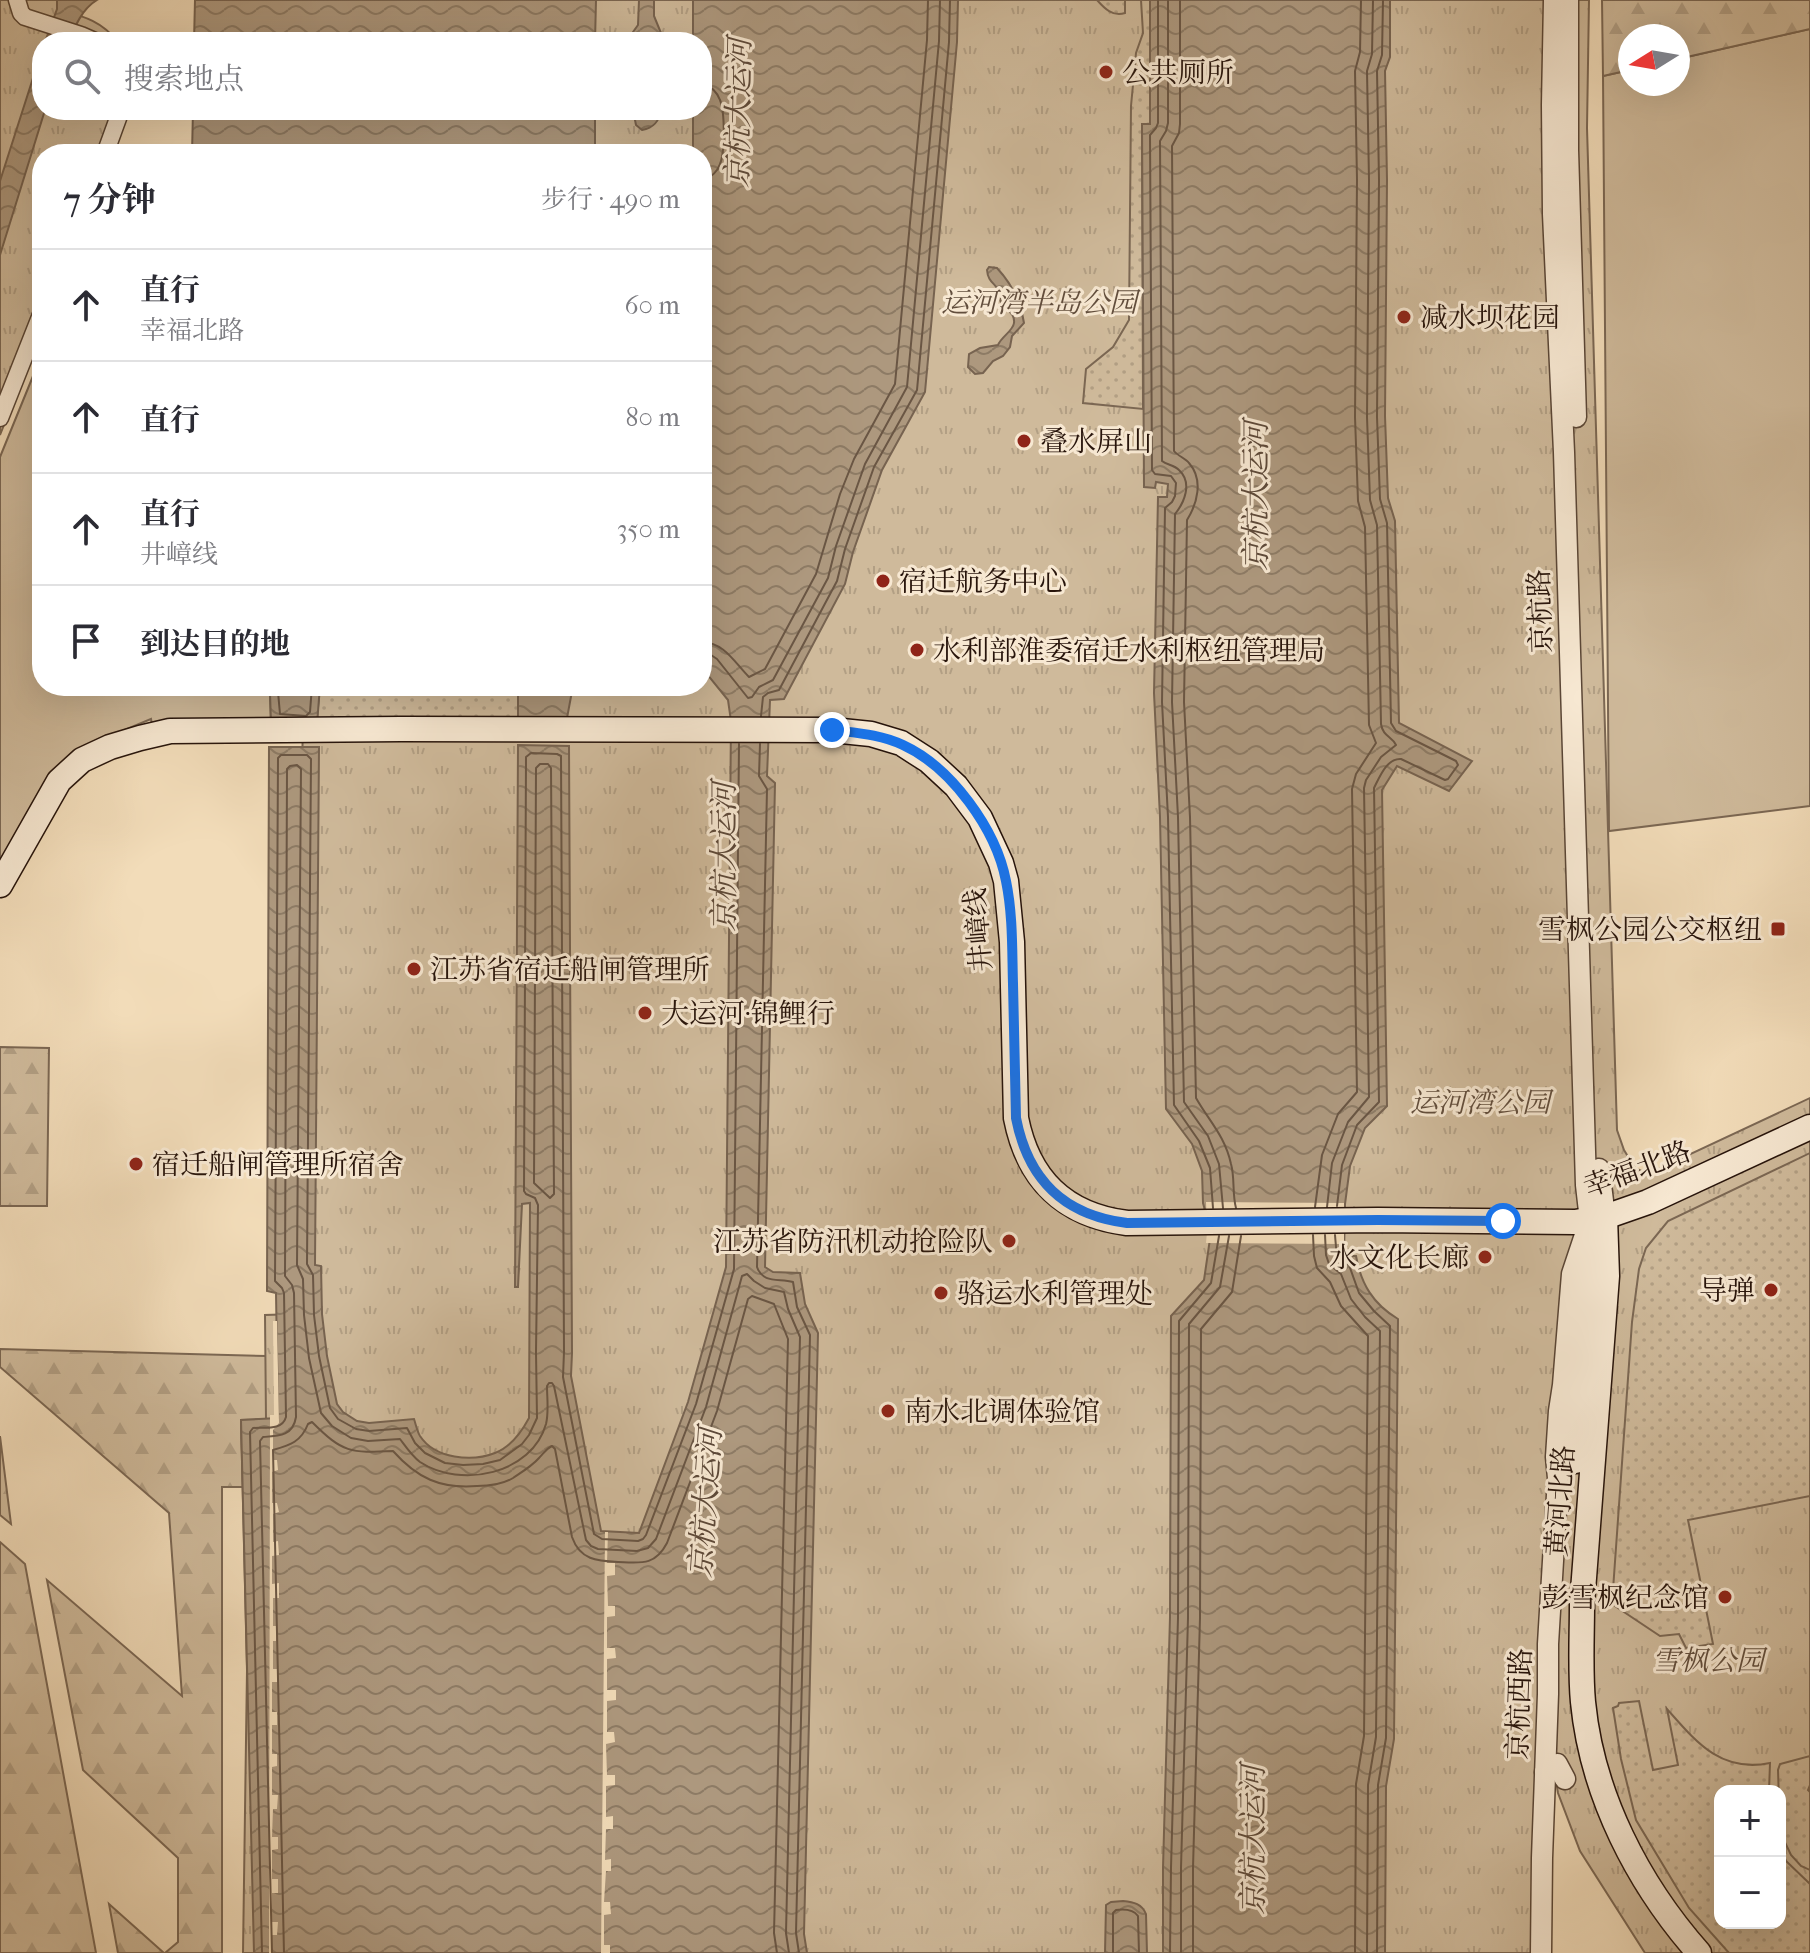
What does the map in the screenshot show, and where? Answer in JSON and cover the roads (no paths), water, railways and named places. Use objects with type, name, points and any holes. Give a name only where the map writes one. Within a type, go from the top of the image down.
[{"type":"main road","name":"井嶂线","points":[[0,885],[59,781],[82,760],[110,747],[170,731],[618,729],[832,730],[871,734],[916,752],[956,786],[980,818],[997,853],[1006,881],[1012,942],[1016,1118],[1020,1139],[1036,1172],[1060,1198],[1097,1218],[1127,1223],[1378,1220]]},
{"type":"main road","name":"幸福北路","points":[[1378,1220],[1560,1222],[1598,1218],[1648,1202],[1810,1127]]},
{"type":"main road","name":"黄河北路","points":[[1598,1218],[1589,1275],[1567,1605],[1566,1688],[1579,1755],[1602,1828],[1649,1916],[1678,1953]]},
{"type":"main road","name":"黄河北路","points":[[1598,1218],[1607,1276],[1582,1604],[1584,1712],[1601,1784],[1625,1845],[1658,1902],[1699,1953]]},
{"type":"street","points":[[17,0],[25,17],[71,32]]},
{"type":"street","name":"京杭路","points":[[1554,0],[1553,214],[1586,1185],[1598,1218]]},
{"type":"street","name":"京杭路","points":[[1568,0],[1569,166],[1600,1182],[1598,1218]]},
{"type":"street","points":[[109,144],[117,120]]},
{"type":"street","points":[[0,418],[32,337]]},
{"type":"street","name":"京杭西路","points":[[1541,1953],[1549,1630],[1559,1411],[1572,1274],[1598,1218]]},
{"type":"street","points":[[1545,1772],[1551,1765],[1557,1764],[1565,1779]]},
{"type":"water","points":[[57,0],[97,0],[83,13],[73,32],[49,32]]},
{"type":"water","points":[[195,0],[596,0],[595,32],[194,32]]},
{"type":"water","points":[[639,0],[654,0],[654,16],[661,32],[633,32],[638,25]]},
{"type":"water","name":"京杭大运河","points":[[693,0],[958,0],[957,42],[925,392],[882,470],[845,584],[784,699],[770,700],[767,776],[775,783],[765,1267],[773,1272],[800,1273],[805,1304],[818,1333],[804,1934],[807,1953],[254,1953],[241,1420],[278,1418],[276,1293],[267,1291],[269,747],[319,747],[315,1265],[321,1266],[327,1356],[337,1404],[343,1412],[357,1421],[369,1423],[414,1419],[419,1434],[427,1444],[444,1454],[465,1458],[486,1456],[506,1447],[529,1418],[530,1203],[522,1204],[518,1287],[515,1287],[518,745],[569,746],[571,1376],[601,1531],[639,1533],[688,1402],[726,1267],[731,721],[728,700],[712,680],[712,144],[693,144],[693,120],[712,120],[712,32],[693,32]]},
{"type":"water","name":"京杭大运河","points":[[1150,0],[1390,0],[1390,57],[1385,71],[1385,416],[1388,498],[1395,521],[1399,723],[1472,761],[1449,791],[1397,766],[1382,790],[1387,1106],[1365,1128],[1350,1166],[1345,1204],[1344,1256],[1356,1256],[1361,1276],[1370,1292],[1382,1307],[1398,1319],[1394,1739],[1386,1786],[1385,1953],[1163,1953],[1170,1617],[1171,1316],[1204,1280],[1211,1232],[1203,1203],[1202,1171],[1192,1144],[1166,1109],[1160,817],[1154,693],[1158,497],[1167,497],[1168,484],[1156,482],[1155,488],[1144,487],[1142,124],[1150,124]]},
{"type":"water","points":[[32,81],[32,120],[42,120],[0,255],[0,181]]},
{"type":"water","points":[[193,120],[595,120],[595,144],[192,144]]},
{"type":"water","points":[[635,120],[657,120],[642,130]]},
{"type":"water","points":[[989,267],[997,268],[1011,287],[1024,323],[1012,336],[1010,347],[1003,356],[993,361],[983,373],[975,374],[968,367],[969,354],[980,348],[998,345],[1014,323],[989,278]]},
{"type":"water","points":[[270,696],[319,696],[317,724],[271,723]]},
{"type":"water","points":[[518,696],[571,696],[567,718],[518,718]]},
{"type":"water","points":[[1123,1901],[1137,1904],[1146,1914],[1147,1953],[1105,1953],[1106,1905]]},
{"type":"place","name":"公共厕所","points":[[1106,72]]},
{"type":"place","name":"减水坝花园","points":[[1404,317]]},
{"type":"place","name":"叠水屏山","points":[[1024,441]]},
{"type":"place","name":"宿迁航务中心","points":[[883,581]]},
{"type":"place","name":"水利部淮委宿迁水利枢纽管理局","points":[[917,650]]},
{"type":"place","name":"雪枫公园公交枢纽","points":[[1778,929]]},
{"type":"place","name":"江苏省宿迁船闸管理所","points":[[414,969]]},
{"type":"place","name":"大运河·锦鲤行","points":[[645,1013]]},
{"type":"place","name":"宿迁船闸管理所宿舍","points":[[136,1164]]},
{"type":"place","name":"江苏省防汛机动抢险队","points":[[1009,1241]]},
{"type":"place","name":"水文化长廊","points":[[1485,1257]]},
{"type":"place","name":"导弹","points":[[1771,1290]]},
{"type":"place","name":"骆运水利管理处","points":[[941,1293]]},
{"type":"place","name":"南水北调体验馆","points":[[888,1411]]},
{"type":"place","name":"彭雪枫纪念馆","points":[[1725,1597]]},
{"type":"park label","name":"运河湾半岛公园","points":[[1039,302]]},
{"type":"park label","name":"运河湾公园","points":[[1480,1102]]},
{"type":"park label","name":"雪枫公园","points":[[1708,1660]]}]
